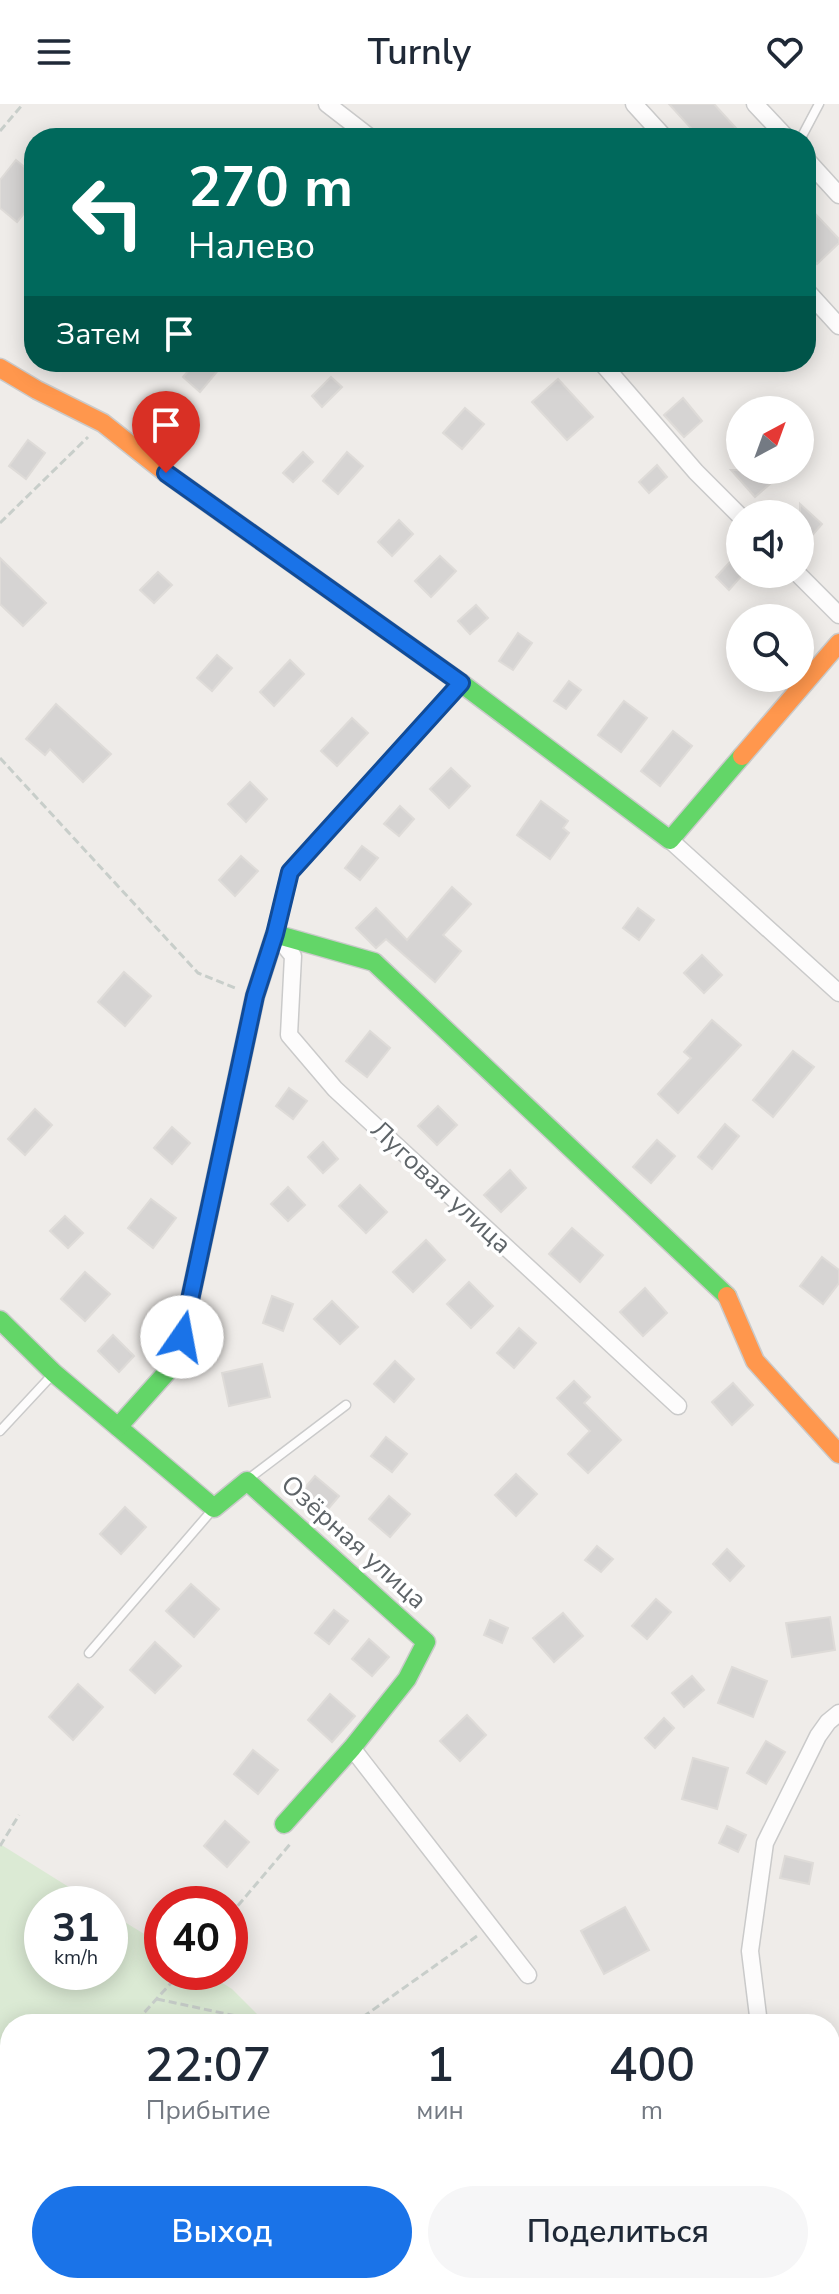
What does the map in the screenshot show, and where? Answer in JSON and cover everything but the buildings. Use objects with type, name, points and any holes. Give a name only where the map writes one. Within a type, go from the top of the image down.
[{"type":"street","points":[[327,104],[358,128]]},
{"type":"street","points":[[634,104],[656,128]]},
{"type":"street","points":[[755,104],[778,128]]},
{"type":"street","points":[[816,170],[839,195]]},
{"type":"street","points":[[816,301],[839,326]]},
{"type":"street","points":[[0,368],[103,423],[166,473],[461,683],[670,840],[839,993]]},
{"type":"street","points":[[610,372],[726,502]]},
{"type":"street","points":[[812,588],[839,615]]},
{"type":"street","points":[[670,840],[839,643]]},
{"type":"street","points":[[118,1427],[167,1372],[182,1337],[255,996],[275,934],[290,872],[461,683]]},
{"type":"street","points":[[275,934],[374,962],[726,1293],[755,1361],[839,1454]]},
{"type":"street","name":"Луговая улица","points":[[275,934],[293,956],[289,1035],[307,1057],[335,1089],[678,1406]]},
{"type":"street","points":[[0,1320],[54,1373],[214,1508]]},
{"type":"street","name":"Озёрная улица","points":[[214,1508],[247,1481],[426,1642],[407,1679],[291,1830]]},
{"type":"street","points":[[758,2014],[750,1951],[765,1843],[818,1736],[839,1713]]},
{"type":"street","points":[[352,1748],[528,1975]]},
{"type":"lane","points":[[806,128],[819,104]]},
{"type":"lane","points":[[0,1431],[54,1373]]},
{"type":"lane","points":[[247,1481],[346,1405]]},
{"type":"lane","points":[[89,1653],[214,1508]]},
{"type":"path","points":[[0,131],[23,104]]},
{"type":"path","points":[[0,523],[103,423]]},
{"type":"path","points":[[0,758],[198,973],[255,996]]},
{"type":"path","points":[[0,1846],[19,1815]]},
{"type":"path","points":[[248,1890],[291,1830]]},
{"type":"path","points":[[367,2014],[490,1927]]},
{"type":"path","points":[[143,2014],[165,1990]]},
{"type":"path","points":[[157,1999],[227,2014]]},
{"type":"green space","points":[[0,1844],[67,1886],[24,1886],[24,1990],[128,1990],[128,1924],[144,1934],[144,1990],[233,1990],[257,2014],[0,2014]]},
{"type":"traffic: fast","points":[[225,515],[461,683],[670,840],[742,756]]},
{"type":"traffic: fast","points":[[118,1427],[167,1372],[182,1337],[255,996],[275,934],[374,962],[727,1296]]},
{"type":"traffic: fast","points":[[0,1320],[54,1373],[214,1508],[247,1481],[426,1642],[407,1679],[352,1748],[284,1824]]},
{"type":"traffic: slow","points":[[0,368],[103,423],[225,515]]},
{"type":"traffic: slow","points":[[742,756],[839,643]]},
{"type":"traffic: slow","points":[[727,1296],[755,1361],[839,1454]]},
{"type":"route","points":[[166,473],[461,683],[290,872],[275,934],[255,996],[182,1337]]}]
